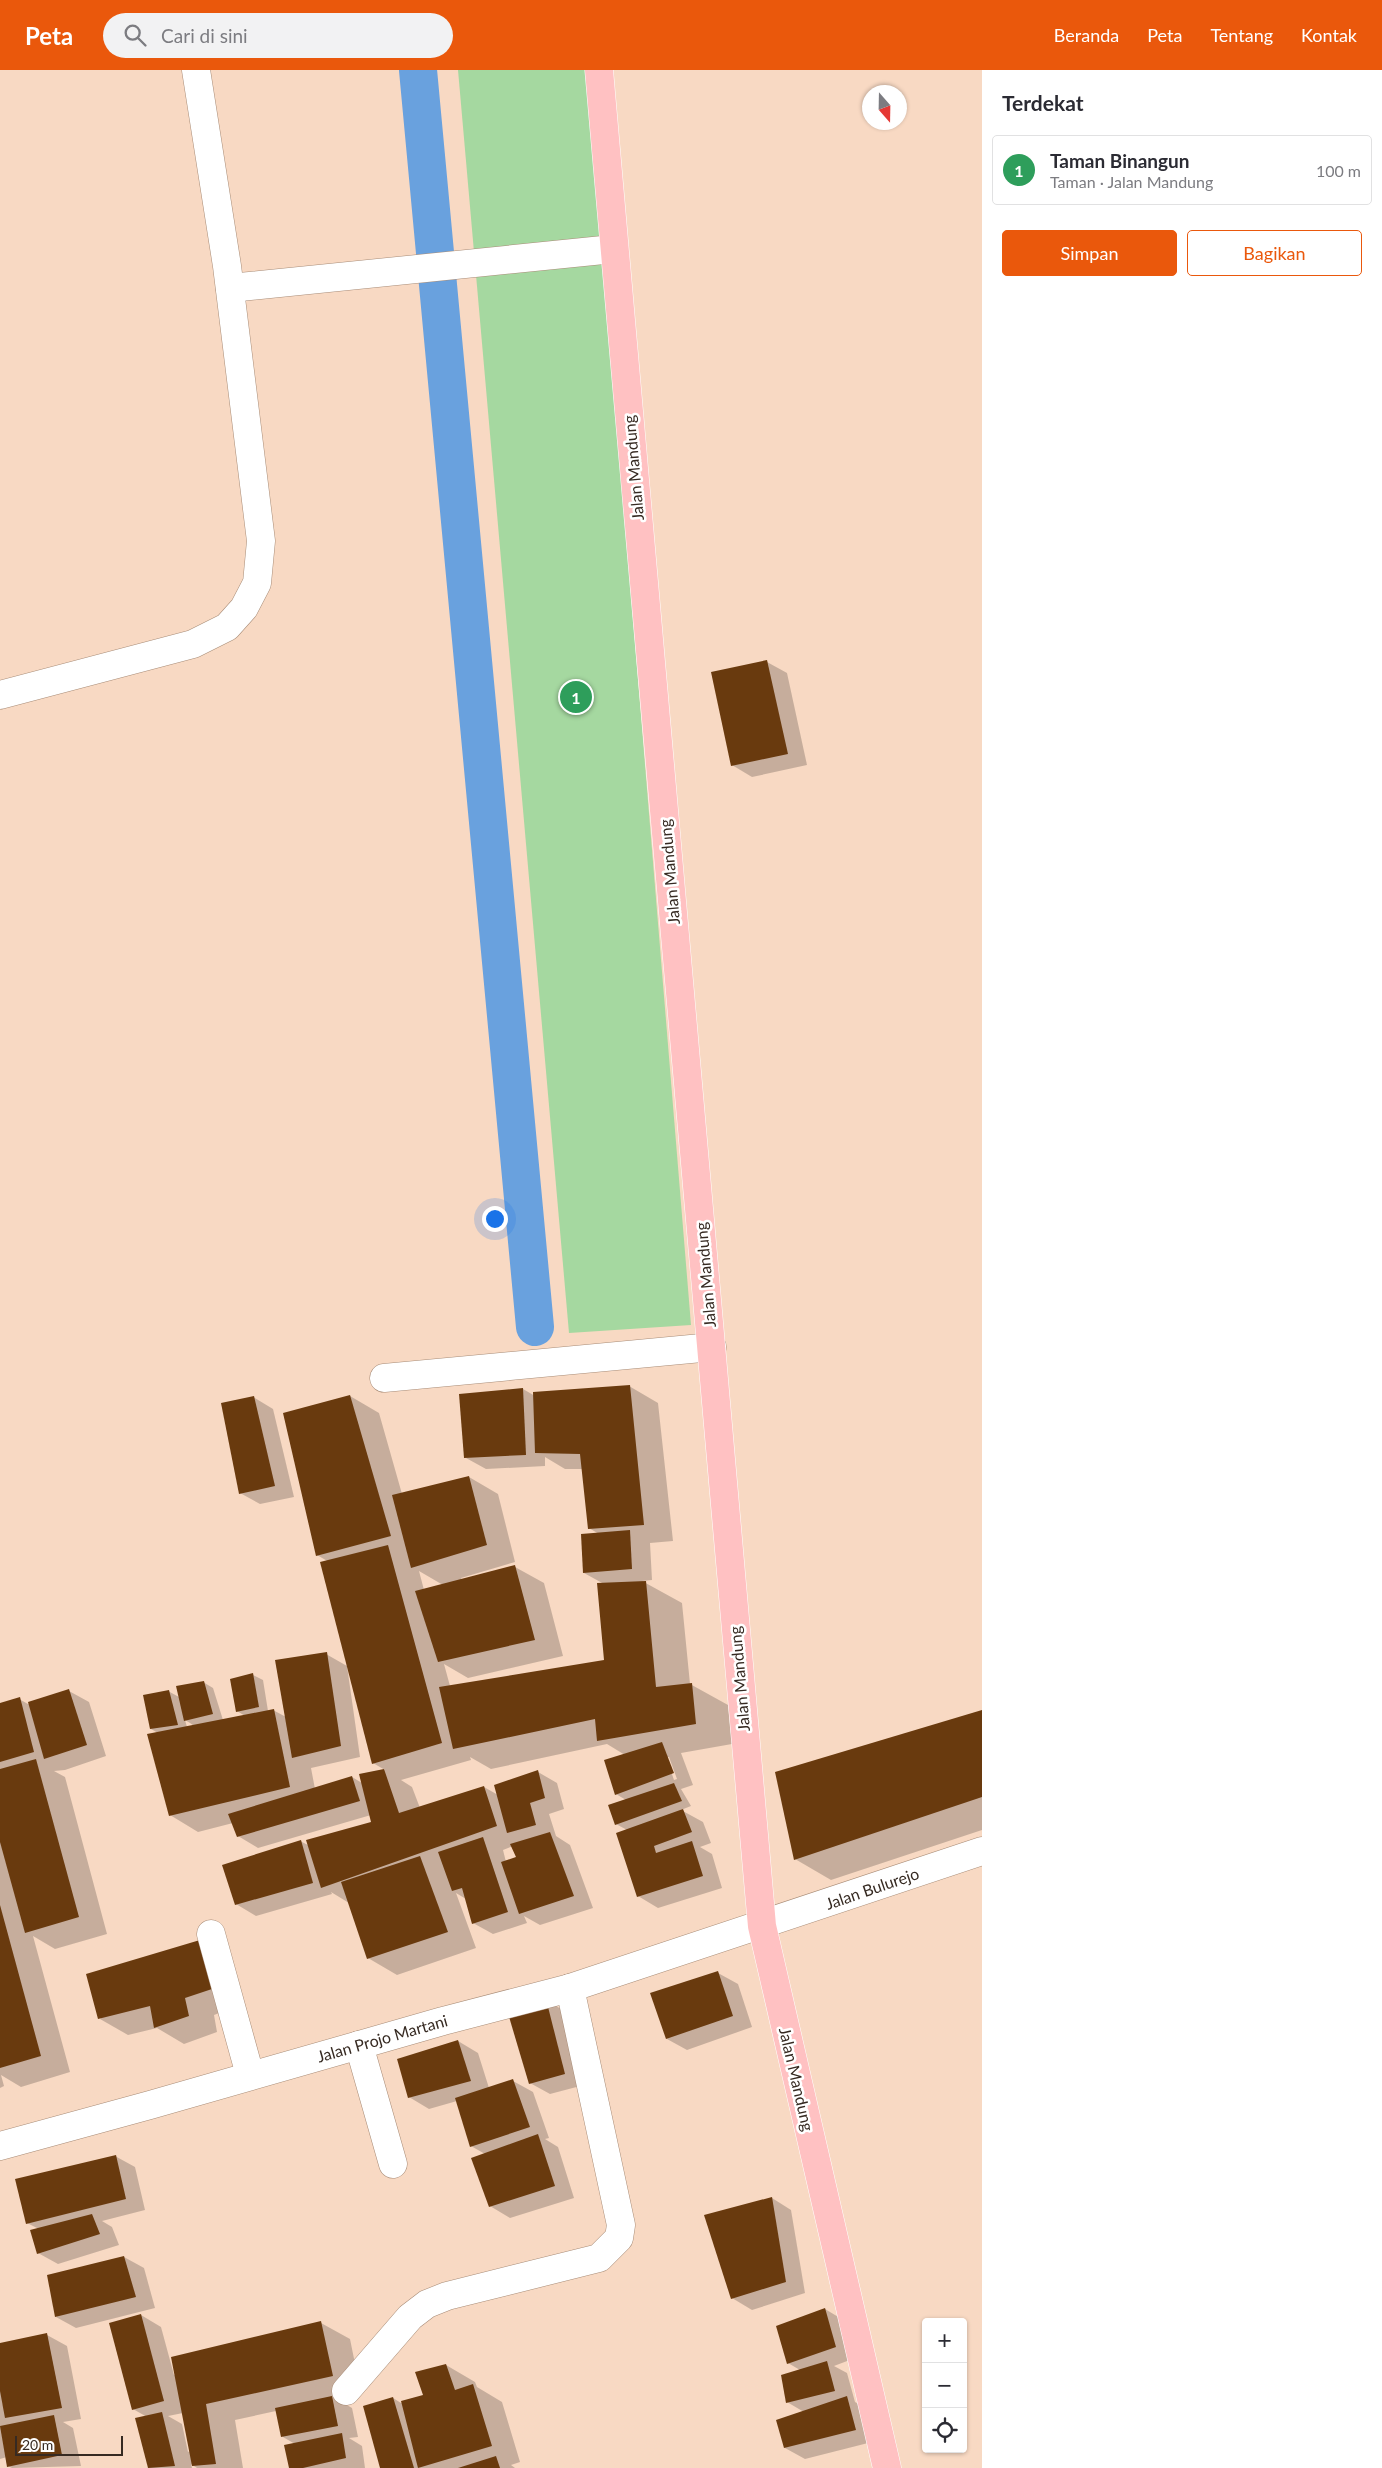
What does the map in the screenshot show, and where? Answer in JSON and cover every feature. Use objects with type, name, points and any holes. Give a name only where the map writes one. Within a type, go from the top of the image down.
[{"type":"main road","name":"Jalan Mandung","points":[[599,70],[613,249],[762,1926],[886,2468]]},
{"type":"street","points":[[0,695],[193,644],[228,628],[244,608],[257,583],[261,541],[230,288],[196,70]]},
{"type":"street","points":[[230,288],[613,249]]},
{"type":"street","points":[[384,1378],[712,1347]]},
{"type":"street","name":"Jalan Bulurejo","points":[[762,1926],[982,1851]]},
{"type":"street","name":"Jalan Projo Martani","points":[[0,2146],[150,2105],[250,2075],[570,1988],[762,1926]]},
{"type":"street","points":[[211,1934],[250,2075]]},
{"type":"street","points":[[346,2390],[410,2317],[427,2304],[447,2296],[599,2258],[619,2238],[621,2225],[570,1988]]},
{"type":"street","points":[[360,2045],[393,2164]]},
{"type":"green space","points":[[458,70],[588,70],[691,1325],[569,1333]]},
{"type":"building","points":[[767,660],[788,754],[731,766],[711,672]]},
{"type":"building","points":[[630,1385],[644,1525],[588,1529],[580,1454],[535,1453],[533,1392]]},
{"type":"building","points":[[523,1388],[526,1455],[464,1458],[459,1394]]},
{"type":"building","points":[[350,1395],[391,1536],[316,1556],[283,1413]]},
{"type":"building","points":[[254,1396],[275,1486],[239,1494],[221,1403]]},
{"type":"building","points":[[469,1476],[487,1545],[411,1568],[392,1495]]},
{"type":"building","points":[[630,1530],[632,1569],[583,1573],[581,1534]]},
{"type":"building","points":[[388,1545],[442,1743],[372,1764],[320,1562]]},
{"type":"building","points":[[515,1565],[535,1640],[438,1662],[415,1591]]},
{"type":"building","points":[[646,1581],[656,1687],[692,1683],[696,1724],[597,1741],[595,1719],[453,1749],[439,1687],[604,1660],[597,1583]]},
{"type":"building","points":[[327,1652],[341,1746],[292,1758],[275,1660]]},
{"type":"building","points":[[253,1673],[259,1707],[236,1712],[230,1679]]},
{"type":"building","points":[[204,1681],[213,1714],[184,1721],[176,1686]]},
{"type":"building","points":[[69,1689],[87,1745],[44,1759],[28,1702]]},
{"type":"building","points":[[169,1690],[178,1725],[150,1729],[143,1695]]},
{"type":"building","points":[[20,1697],[34,1752],[0,1762],[0,1703]]},
{"type":"building","points":[[274,1709],[290,1787],[169,1816],[147,1734]]},
{"type":"building","points":[[982,1710],[982,1797],[794,1860],[775,1772]]},
{"type":"building","points":[[662,1742],[674,1773],[615,1795],[604,1760]]},
{"type":"building","points":[[36,1759],[79,1917],[25,1933],[0,1842],[0,1769]]},
{"type":"building","points":[[384,1769],[399,1813],[484,1786],[497,1826],[321,1888],[306,1840],[371,1822],[359,1774]]},
{"type":"building","points":[[538,1770],[545,1798],[530,1803],[536,1825],[507,1833],[494,1785]]},
{"type":"building","points":[[352,1776],[360,1801],[237,1837],[228,1814]]},
{"type":"building","points":[[674,1783],[682,1801],[615,1825],[608,1805]]},
{"type":"building","points":[[683,1809],[692,1832],[654,1846],[656,1853],[692,1841],[703,1876],[637,1897],[616,1833]]},
{"type":"building","points":[[550,1832],[574,1896],[519,1914],[501,1862],[516,1857],[510,1844]]},
{"type":"building","points":[[483,1837],[508,1912],[472,1924],[462,1888],[452,1891],[438,1852]]},
{"type":"building","points":[[301,1840],[313,1883],[235,1905],[222,1865]]},
{"type":"building","points":[[420,1856],[448,1932],[367,1959],[341,1882]]},
{"type":"building","points":[[0,1905],[41,2056],[0,2068]]},
{"type":"building","points":[[200,1940],[215,1988],[185,1998],[189,2016],[154,2028],[150,2006],[98,2019],[86,1974]]},
{"type":"building","points":[[718,1971],[733,2016],[666,2039],[650,1993]]},
{"type":"building","points":[[546,1999],[565,2074],[529,2084],[507,2010]]},
{"type":"building","points":[[458,2040],[471,2081],[408,2098],[397,2059]]},
{"type":"building","points":[[513,2079],[530,2127],[470,2147],[455,2098]]},
{"type":"building","points":[[538,2134],[555,2186],[489,2207],[471,2158]]},
{"type":"building","points":[[116,2155],[126,2199],[26,2224],[15,2179]]},
{"type":"building","points":[[772,2197],[786,2282],[731,2299],[704,2215]]},
{"type":"building","points":[[92,2214],[100,2234],[37,2254],[30,2230]]},
{"type":"building","points":[[124,2256],[136,2297],[55,2317],[47,2275]]},
{"type":"building","points":[[825,2308],[836,2347],[787,2364],[776,2326]]},
{"type":"building","points":[[141,2314],[164,2401],[132,2410],[109,2323]]},
{"type":"building","points":[[321,2321],[333,2376],[206,2404],[216,2464],[192,2466],[171,2357]]},
{"type":"building","points":[[47,2333],[62,2408],[5,2418],[0,2391],[0,2343]]},
{"type":"building","points":[[827,2361],[835,2391],[786,2403],[781,2375]]},
{"type":"building","points":[[446,2364],[455,2390],[473,2384],[492,2446],[418,2468],[401,2401],[423,2395],[415,2372]]},
{"type":"building","points":[[332,2396],[338,2426],[281,2437],[275,2408]]},
{"type":"building","points":[[847,2396],[856,2430],[784,2448],[776,2420]]},
{"type":"building","points":[[393,2397],[414,2468],[380,2468],[363,2406]]},
{"type":"building","points":[[162,2412],[175,2466],[148,2468],[135,2418]]},
{"type":"building","points":[[54,2415],[62,2455],[7,2467],[0,2426]]},
{"type":"building","points":[[342,2433],[346,2458],[303,2468],[289,2468],[284,2445]]},
{"type":"building","points":[[496,2456],[500,2468],[458,2468]]},
{"type":"waterway","points":[[418,70],[535,1327]]},
{"type":"place","name":"Taman Binangun","points":[[576,697]]}]
